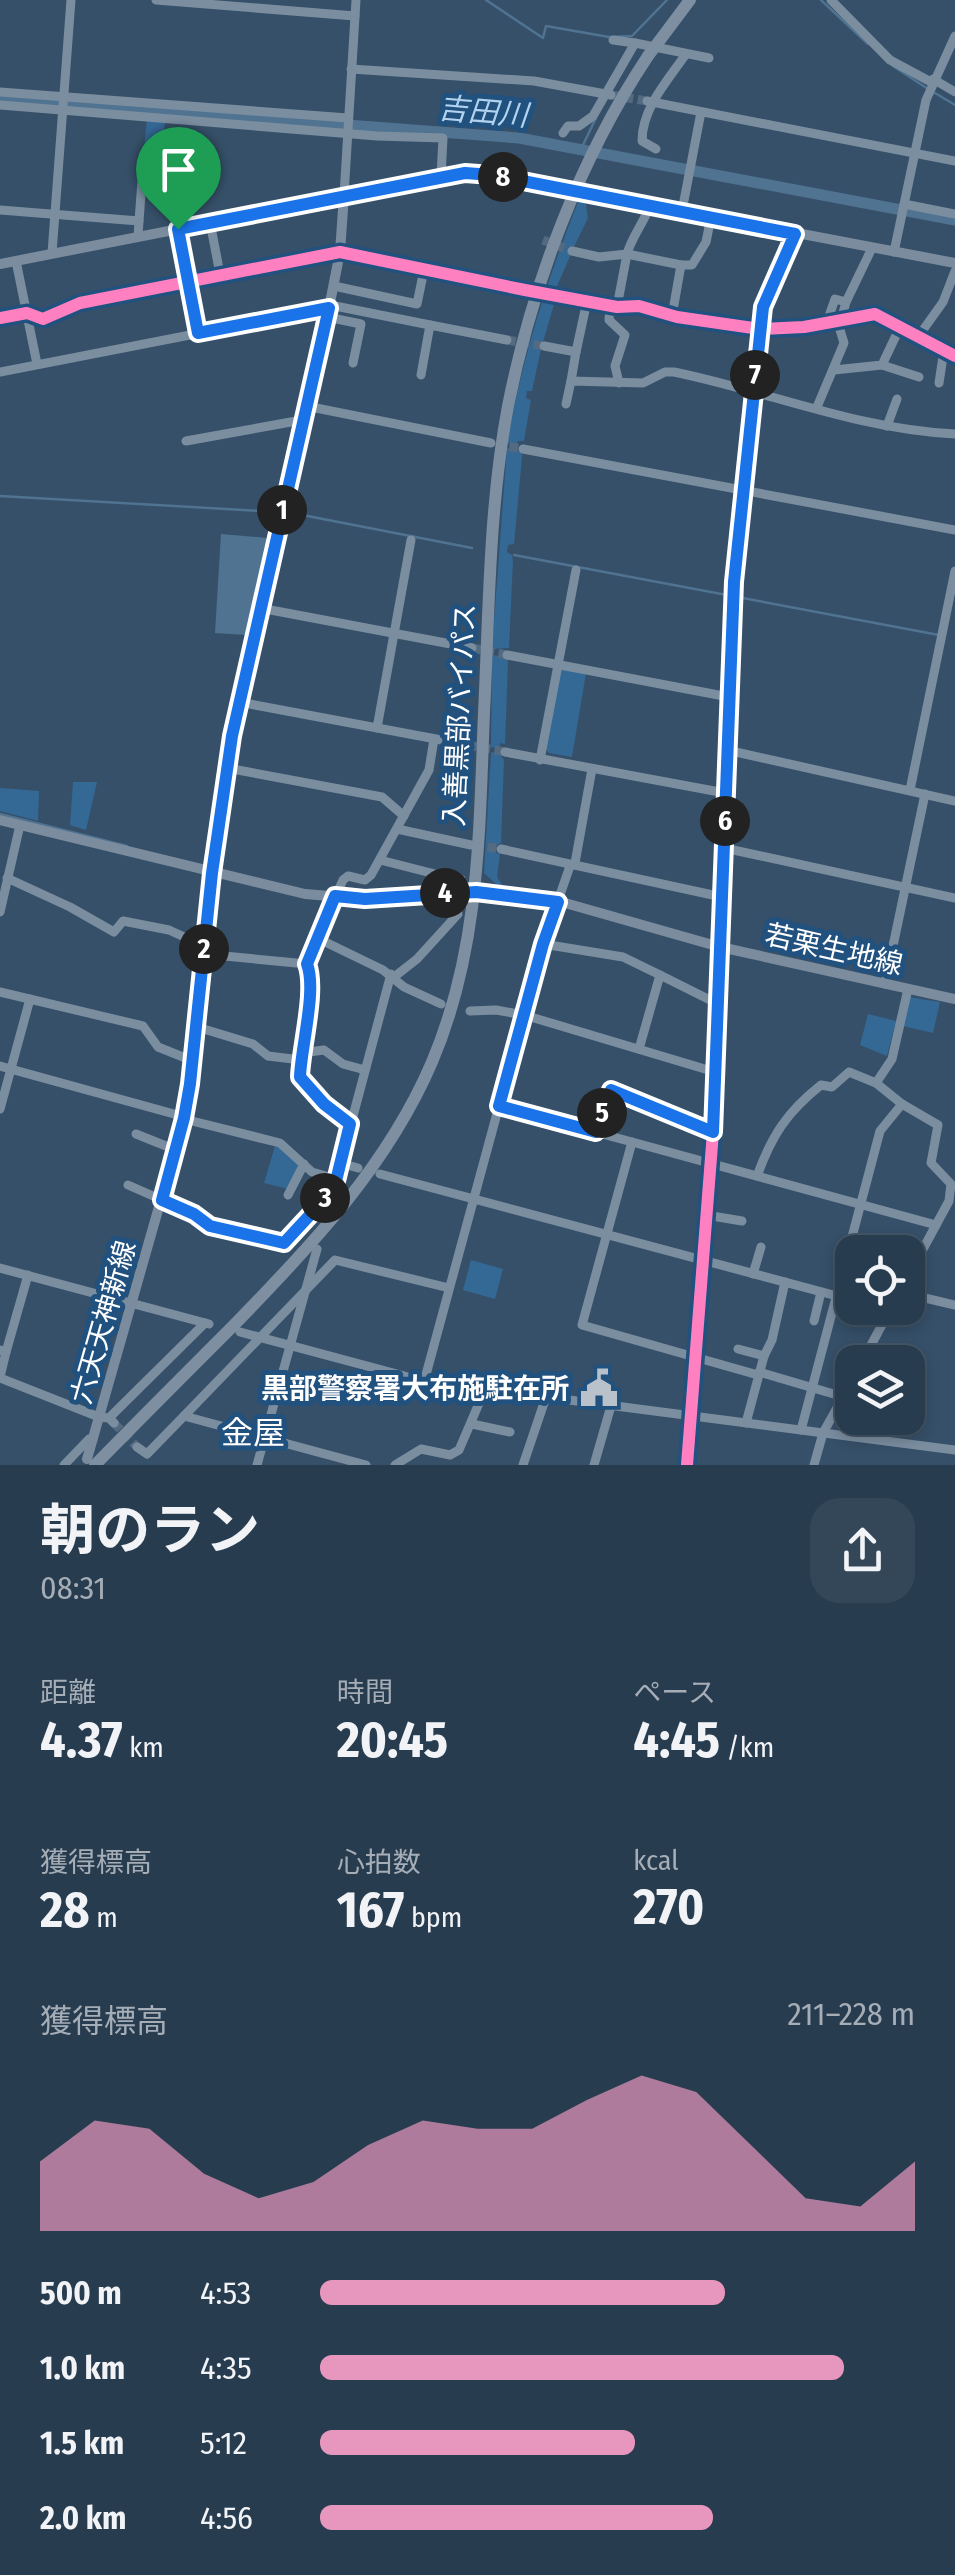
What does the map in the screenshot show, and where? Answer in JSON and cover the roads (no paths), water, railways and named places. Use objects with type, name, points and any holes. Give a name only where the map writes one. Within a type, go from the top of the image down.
[{"type":"highway","name":"入善黒部バイパス","points":[[91,1462],[322,1230],[359,1188],[412,1106],[450,1013],[476,892],[493,524],[508,406],[533,309],[577,190],[648,56],[690,0]]},
{"type":"main road","points":[[0,264],[441,176],[492,175],[955,263]]},
{"type":"main road","name":"六天天神新線","points":[[91,1462],[93,1439],[107,1420],[133,1304],[185,1118],[226,768],[334,286],[344,195]]},
{"type":"main road","name":"若栗生地線","points":[[0,820],[268,887],[365,899],[476,892],[558,902],[720,947],[955,999]]},
{"type":"street","points":[[52,254],[71,0]]},
{"type":"street","points":[[156,0],[240,3],[355,16]]},
{"type":"street","points":[[344,195],[356,0]]},
{"type":"street","points":[[830,0],[890,60],[955,92]]},
{"type":"street","points":[[894,252],[913,152],[932,81],[955,36]]},
{"type":"street","points":[[613,40],[709,58]]},
{"type":"street","points":[[563,133],[568,126],[588,122],[635,43]]},
{"type":"street","points":[[656,149],[642,141],[649,102],[686,54]]},
{"type":"street","points":[[352,70],[534,80],[607,94]]},
{"type":"street","points":[[0,92],[348,118]]},
{"type":"street","points":[[649,102],[955,161]]},
{"type":"street","points":[[0,105],[443,138],[441,176]]},
{"type":"street","points":[[682,212],[701,112]]},
{"type":"street","points":[[138,236],[142,168]]},
{"type":"street","points":[[619,383],[615,366],[625,335],[609,320],[632,236],[646,218],[650,205]]},
{"type":"street","points":[[903,208],[955,214]]},
{"type":"street","points":[[0,210],[139,221]]},
{"type":"street","points":[[572,250],[599,257],[627,254],[692,265],[706,242],[710,217]]},
{"type":"street","points":[[210,222],[220,274]]},
{"type":"street","points":[[178,229],[198,333]]},
{"type":"street","points":[[698,1465],[687,1464],[713,1132],[733,596],[760,330],[770,288],[795,234]]},
{"type":"street","points":[[835,321],[872,248]]},
{"type":"street","points":[[0,318],[27,313],[43,319],[80,303],[340,252],[525,290]]},
{"type":"street","points":[[16,261],[38,364]]},
{"type":"street","points":[[672,316],[681,265]]},
{"type":"street","points":[[334,286],[418,304],[424,270]]},
{"type":"street","points":[[918,337],[942,302],[955,271]]},
{"type":"street","points":[[558,296],[614,306],[639,306],[672,316],[760,330],[874,314],[955,356]]},
{"type":"street","points":[[566,404],[587,302]]},
{"type":"street","points":[[329,310],[361,324],[353,362]]},
{"type":"street","points":[[0,372],[329,310],[507,340]]},
{"type":"street","points":[[817,407],[844,344],[835,321]]},
{"type":"street","points":[[421,375],[430,325]]},
{"type":"street","points":[[882,365],[900,327]]},
{"type":"street","points":[[544,346],[576,352]]},
{"type":"street","points":[[939,383],[944,350]]},
{"type":"street","points":[[834,370],[882,365],[919,377]]},
{"type":"street","points":[[571,380],[642,383],[674,372],[906,432],[955,434]]},
{"type":"street","points":[[887,426],[897,400]]},
{"type":"street","points":[[306,406],[491,443]]},
{"type":"street","points":[[186,441],[302,420]]},
{"type":"street","points":[[523,449],[955,530]]},
{"type":"street","points":[[376,728],[411,540]]},
{"type":"street","points":[[540,760],[576,570]]},
{"type":"street","points":[[910,790],[955,571]]},
{"type":"street","points":[[260,608],[472,648]]},
{"type":"street","points":[[942,632],[955,634]]},
{"type":"street","points":[[507,655],[729,696]]},
{"type":"street","points":[[239,702],[468,745]]},
{"type":"street","points":[[350,1124],[324,1104],[300,1077],[309,991],[307,964],[335,896],[348,876],[365,880],[380,860],[430,770],[434,739]]},
{"type":"street","points":[[727,750],[955,800]]},
{"type":"street","points":[[505,752],[726,793]]},
{"type":"street","points":[[226,768],[382,798],[404,816]]},
{"type":"street","points":[[424,1382],[543,944],[570,866],[575,863],[592,769]]},
{"type":"street","points":[[884,984],[925,794]]},
{"type":"street","points":[[0,912],[20,825]]},
{"type":"street","points":[[397,828],[471,845]]},
{"type":"street","points":[[724,848],[955,898]]},
{"type":"street","points":[[502,849],[722,897]]},
{"type":"street","points":[[380,860],[461,879]]},
{"type":"street","points":[[436,894],[439,875]]},
{"type":"street","points":[[7,878],[114,932],[123,922],[169,930],[204,950],[307,964]]},
{"type":"street","points":[[330,1202],[392,976],[417,959],[458,914]]},
{"type":"street","points":[[317,938],[441,1004]]},
{"type":"street","points":[[543,944],[623,957],[718,1004]]},
{"type":"street","points":[[639,1049],[660,975]]},
{"type":"street","points":[[876,1084],[892,1060],[908,989]]},
{"type":"street","points":[[0,992],[143,1026],[158,1048],[193,1061]]},
{"type":"street","points":[[0,1109],[5,1068],[30,1000]]},
{"type":"street","points":[[470,1010],[524,1015],[715,1072]]},
{"type":"street","points":[[197,1027],[253,1044],[268,1056],[301,1056],[324,1050],[343,1064],[365,1070]]},
{"type":"street","points":[[5,1068],[280,1142],[312,1172],[335,1184]]},
{"type":"street","points":[[758,1176],[770,1140],[797,1104],[821,1085],[832,1087],[850,1072],[876,1084],[938,1125],[931,1163],[951,1184],[952,1202],[925,1246]]},
{"type":"street","points":[[596,1132],[611,1090],[713,1132]]},
{"type":"street","points":[[852,1235],[880,1132],[902,1104]]},
{"type":"street","points":[[499,1106],[936,1226]]},
{"type":"street","points":[[136,1134],[176,1150]]},
{"type":"street","points":[[632,1142],[582,1325],[835,1393]]},
{"type":"street","points":[[340,1163],[358,1168]]},
{"type":"street","points":[[288,1195],[304,1164]]},
{"type":"street","points":[[380,1174],[835,1296]]},
{"type":"street","points":[[128,1185],[194,1214],[210,1226],[284,1243],[335,1184]]},
{"type":"street","points":[[706,1215],[742,1221]]},
{"type":"street","points":[[753,1274],[761,1246]]},
{"type":"street","points":[[257,1465],[317,1249]]},
{"type":"street","points":[[136,1465],[336,1260],[450,1288]]},
{"type":"street","points":[[0,1268],[207,1324],[107,1420],[0,1377],[3,1351],[28,1276]]},
{"type":"street","points":[[746,1423],[758,1373],[779,1315],[785,1282]]},
{"type":"street","points":[[814,1321],[821,1292]]},
{"type":"street","points":[[925,1298],[955,1305]]},
{"type":"street","points":[[801,1430],[835,1300]]},
{"type":"street","points":[[240,1332],[483,1394],[546,1397],[955,1450]]},
{"type":"street","points":[[738,1348],[764,1356]]},
{"type":"street","points":[[396,1465],[421,1449],[450,1454],[459,1450],[483,1394]]},
{"type":"street","points":[[523,1465],[546,1397]]},
{"type":"street","points":[[594,1465],[611,1406]]},
{"type":"street","points":[[814,1465],[823,1434],[835,1412]]},
{"type":"street","points":[[184,1416],[366,1465]]},
{"type":"street","points":[[472,1424],[510,1432]]},
{"type":"street","points":[[64,1465],[93,1439]]},
{"type":"street","points":[[137,1447],[147,1454]]},
{"type":"waterway","points":[[486,0],[543,38],[546,26],[609,37],[632,36],[667,0]]},
{"type":"waterway","points":[[821,0],[868,44]]},
{"type":"waterway","points":[[893,66],[928,89]]},
{"type":"waterway","points":[[935,93],[955,105]]},
{"type":"waterway","name":"吉田川","points":[[0,99],[519,138],[955,220]]},
{"type":"waterway","points":[[581,149],[596,118]]},
{"type":"waterway","points":[[0,496],[279,512]]},
{"type":"waterway","points":[[287,512],[472,548]]},
{"type":"waterway","points":[[514,555],[939,635]]},
{"type":"waterway","points":[[0,814],[127,846]]},
{"type":"tunnel","points":[[611,95],[647,101]]},
{"type":"tunnel","points":[[543,240],[572,251]]},
{"type":"tunnel","points":[[507,340],[544,346]]},
{"type":"tunnel","points":[[496,444],[523,449]]},
{"type":"tunnel","points":[[472,648],[507,655]]},
{"type":"tunnel","points":[[468,745],[505,752]]},
{"type":"tunnel","points":[[474,845],[501,849]]},
{"type":"tunnel","points":[[114,1423],[137,1447]]},
{"type":"place","name":"黒部警察署大布施駐在所","points":[[599,1388]]},
{"type":"district","name":"金屋","points":[[253,1433]]}]
